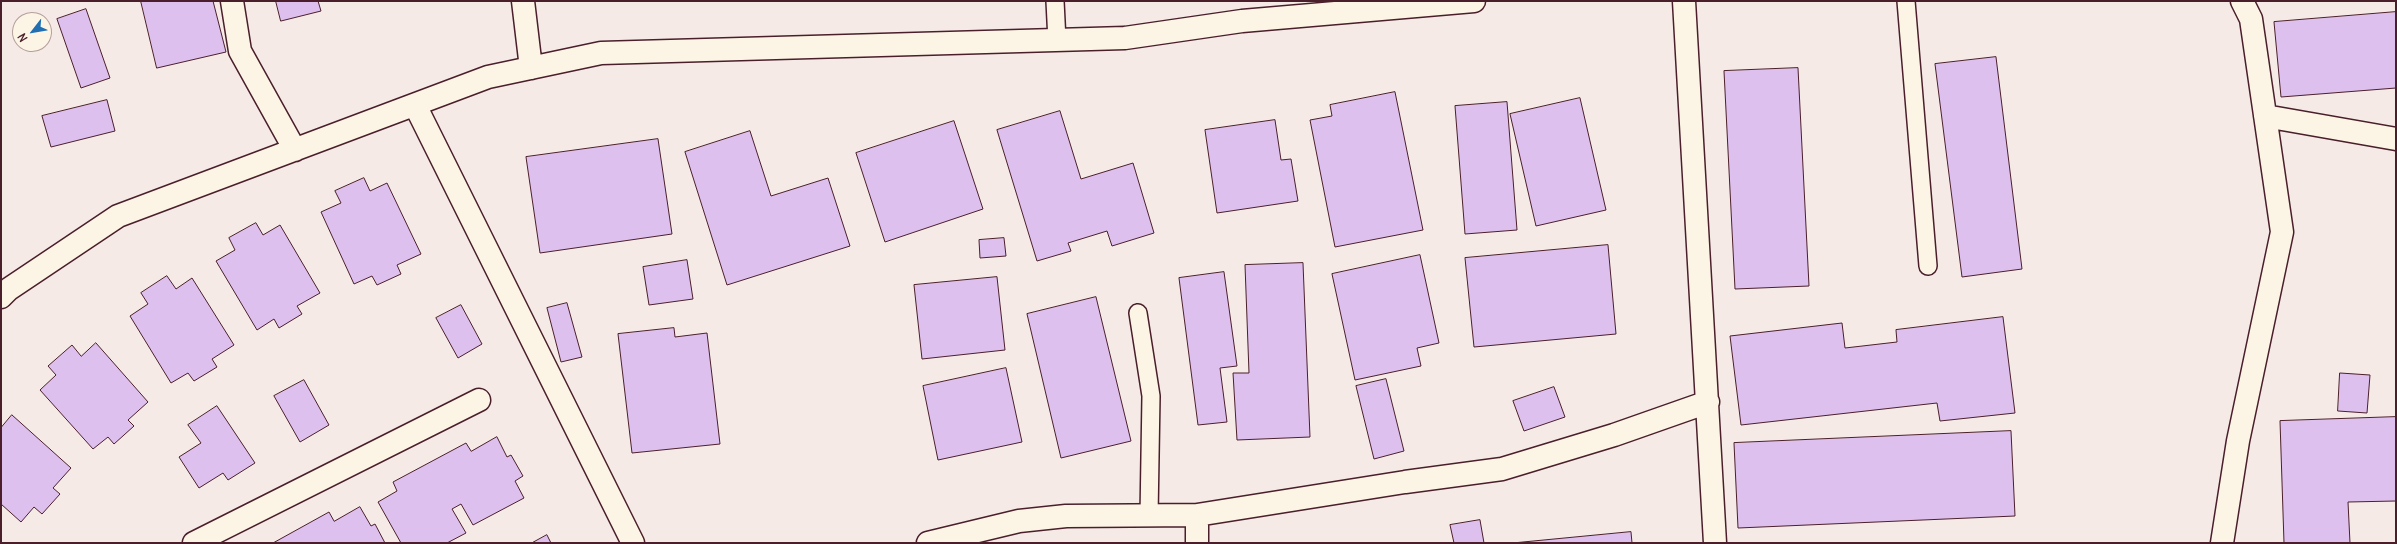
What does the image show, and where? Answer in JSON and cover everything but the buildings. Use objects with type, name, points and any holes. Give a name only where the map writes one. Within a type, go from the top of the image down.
[{"type":"street","points":[[232,1],[240,52],[295,150]]},
{"type":"street","points":[[523,1],[531,68]]},
{"type":"street","points":[[1,297],[8,289],[118,216],[488,77],[601,53],[1125,38],[1242,21],[1474,1]]},
{"type":"street","points":[[1684,1],[1715,543]]},
{"type":"street","points":[[2222,543],[2238,441],[2282,232],[2251,19],[2242,1]]},
{"type":"street","points":[[415,105],[633,543]]},
{"type":"street","points":[[2265,116],[2396,139]]},
{"type":"street","points":[[194,543],[479,400]]},
{"type":"street","points":[[928,543],[1019,521],[1066,516],[1197,515],[1405,482],[1502,469],[1614,436],[1708,402]]},
{"type":"street","points":[[1197,515],[1197,543]]},
{"type":"lane","points":[[1055,1],[1056,41]]},
{"type":"lane","points":[[1906,1],[1928,266]]},
{"type":"lane","points":[[1138,313],[1151,396],[1149,516]]}]
